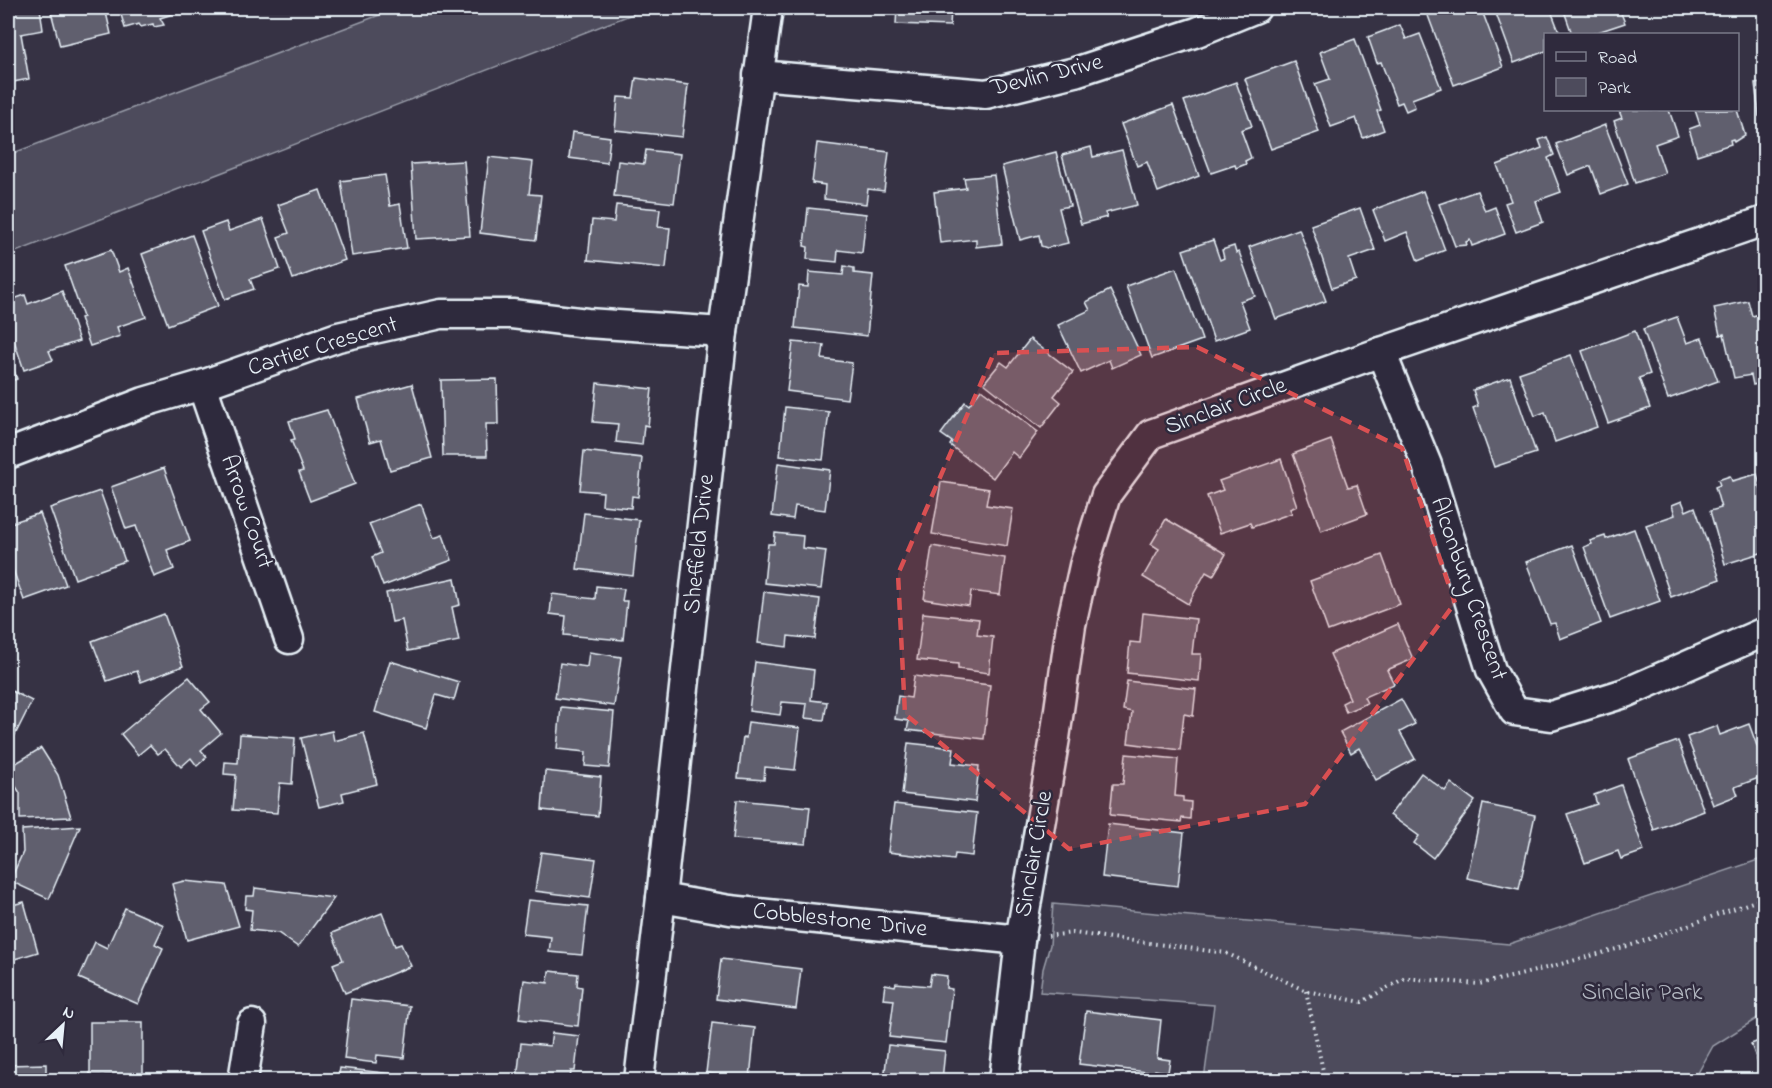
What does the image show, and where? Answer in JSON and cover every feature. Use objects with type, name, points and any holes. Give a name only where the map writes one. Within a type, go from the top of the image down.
[{"type":"street","name":"Sheffield Drive","points":[[639,1080],[723,332],[768,8]]},
{"type":"street","name":"Devlin Drive","points":[[758,75],[986,94],[1075,72],[1197,32],[1256,8]]},
{"type":"street","name":"Sinclair Circle","points":[[1004,1080],[1020,940],[1055,738],[1071,625],[1084,566],[1106,495],[1151,434],[1764,221]]},
{"type":"street","name":"Cartier Crescent","points":[[8,454],[144,402],[202,385],[338,337],[441,314],[512,314],[587,323],[723,332]]},
{"type":"street","name":"Alconbury Crescent","points":[[1382,352],[1427,465],[1491,670],[1514,711],[1551,716],[1625,693],[1764,632]]},
{"type":"street","name":"Arrow Court","points":[[202,385],[289,639]]},
{"type":"street","name":"Cobblestone Drive","points":[[661,898],[730,910],[1020,940]]},
{"type":"street","points":[[243,1080],[252,1024]]},
{"type":"path","points":[[1020,940],[1073,933],[1227,953],[1306,991],[1362,1002],[1405,978],[1479,984],[1520,975],[1635,944],[1764,897]]},
{"type":"path","points":[[1306,991],[1325,1080]]},
{"type":"highlighted area","points":[[1197,347],[1402,448],[1455,603],[1305,804],[1069,849],[905,714],[898,574],[994,353]]},
{"type":"green space","points":[[398,8],[648,8],[8,255],[8,155]]},
{"type":"green space","name":"Sinclair Park","points":[[1764,858],[1764,1014],[1713,1046],[1694,1080],[1204,1080],[1214,1005],[1040,992],[1043,969],[1050,945],[1053,904],[1509,944]]},
{"type":"building","points":[[8,8],[40,8],[43,30],[21,34],[29,79],[8,83]]},
{"type":"building","points":[[50,8],[105,8],[111,34],[60,46]]},
{"type":"building","points":[[119,8],[175,8],[176,13],[160,18],[164,25],[154,27],[153,24],[141,27],[139,24],[125,28]]},
{"type":"building","points":[[897,8],[951,8],[950,26],[896,24]]},
{"type":"building","points":[[1442,8],[1481,8],[1503,67],[1454,85],[1427,13]]},
{"type":"building","points":[[1494,8],[1550,8],[1560,33],[1544,33],[1544,52],[1514,63]]},
{"type":"building","points":[[1563,8],[1619,8],[1625,23],[1595,33],[1572,33]]},
{"type":"building","points":[[1400,25],[1406,39],[1420,34],[1441,88],[1412,99],[1415,107],[1406,111],[1402,102],[1397,104],[1381,62],[1377,63],[1368,37]]},
{"type":"building","points":[[1355,39],[1381,110],[1377,111],[1384,130],[1363,138],[1356,118],[1331,127],[1315,84],[1330,79],[1320,52]]},
{"type":"building","points":[[1294,61],[1319,132],[1271,149],[1245,79]]},
{"type":"building","points":[[636,78],[688,85],[682,137],[615,130],[618,97],[633,98]]},
{"type":"building","points":[[1236,82],[1252,126],[1241,130],[1251,158],[1245,161],[1246,164],[1236,168],[1235,165],[1211,173],[1184,101]]},
{"type":"building","points":[[1764,82],[1764,115],[1759,116],[1755,83]]},
{"type":"building","points":[[1173,105],[1199,176],[1158,192],[1147,162],[1137,166],[1121,124]]},
{"type":"building","points":[[1619,111],[1669,111],[1678,136],[1655,144],[1665,173],[1635,183],[1614,121],[1622,118]]},
{"type":"building","points":[[1695,111],[1737,111],[1745,135],[1734,142],[1733,139],[1730,140],[1731,144],[1697,155],[1689,129],[1700,125]]},
{"type":"building","points":[[1605,125],[1628,184],[1601,194],[1591,166],[1568,175],[1556,144]]},
{"type":"building","points":[[572,132],[610,137],[607,163],[569,158]]},
{"type":"building","points":[[1547,137],[1554,155],[1548,158],[1561,192],[1536,201],[1543,222],[1516,232],[1505,203],[1511,201],[1497,165],[1542,148],[1539,140]]},
{"type":"building","points":[[817,143],[889,152],[884,191],[868,189],[866,204],[824,199],[825,185],[812,183]]},
{"type":"building","points":[[1091,147],[1093,157],[1122,150],[1137,205],[1105,213],[1107,217],[1081,224],[1062,155]]},
{"type":"building","points":[[646,150],[680,154],[674,203],[614,196],[618,161],[644,164]]},
{"type":"building","points":[[1056,152],[1070,206],[1059,208],[1068,243],[1047,248],[1041,246],[1039,235],[1020,240],[1002,166]]},
{"type":"building","points":[[489,157],[533,162],[529,194],[541,195],[536,240],[480,233]]},
{"type":"building","points":[[464,161],[470,236],[416,239],[411,164]]},
{"type":"building","points":[[385,175],[390,206],[400,204],[407,248],[352,256],[341,181]]},
{"type":"building","points":[[994,175],[1002,244],[976,247],[976,239],[940,243],[934,192],[966,188],[964,178]]},
{"type":"building","points":[[320,190],[345,260],[293,279],[278,237],[289,233],[278,205]]},
{"type":"building","points":[[1423,191],[1445,250],[1418,261],[1407,232],[1385,241],[1373,210]]},
{"type":"building","points":[[1477,191],[1485,211],[1495,207],[1505,234],[1472,246],[1470,240],[1466,242],[1467,245],[1455,246],[1439,204]]},
{"type":"building","points":[[616,205],[660,209],[658,227],[670,228],[666,268],[588,260],[592,220],[614,222]]},
{"type":"building","points":[[808,208],[866,214],[862,253],[838,250],[837,262],[807,259],[808,247],[804,246]]},
{"type":"building","points":[[1360,208],[1375,250],[1349,259],[1356,280],[1332,288],[1311,225]]},
{"type":"building","points":[[263,219],[280,269],[250,279],[254,289],[225,299],[201,231],[226,222],[229,231]]},
{"type":"building","points":[[1299,229],[1326,301],[1276,319],[1249,247]]},
{"type":"building","points":[[192,235],[218,306],[168,325],[142,254]]},
{"type":"building","points":[[1213,240],[1220,260],[1224,258],[1222,250],[1234,246],[1236,253],[1239,252],[1255,296],[1240,301],[1250,328],[1214,341],[1183,250]]},
{"type":"building","points":[[111,250],[119,272],[128,268],[146,317],[117,327],[120,336],[90,346],[80,318],[83,317],[65,266]]},
{"type":"building","points":[[844,266],[854,268],[854,273],[873,275],[867,336],[795,328],[799,286],[808,287],[809,272],[843,275]]},
{"type":"building","points":[[1176,268],[1202,340],[1152,358],[1126,286]]},
{"type":"building","points":[[1110,290],[1141,355],[1112,368],[1109,360],[1081,373],[1058,325],[1090,310],[1086,302]]},
{"type":"building","points":[[62,291],[79,341],[49,351],[53,360],[24,370],[8,323],[8,301],[25,295],[28,304]]},
{"type":"building","points":[[1748,301],[1752,316],[1764,313],[1764,382],[1753,385],[1751,375],[1734,378],[1724,334],[1720,335],[1714,308]]},
{"type":"building","points":[[1677,317],[1687,343],[1702,338],[1718,381],[1668,399],[1643,329]]},
{"type":"building","points":[[1635,331],[1650,374],[1639,378],[1650,408],[1608,423],[1582,351]]},
{"type":"building","points":[[1030,339],[1073,372],[1054,396],[1061,402],[1041,428],[984,383],[1001,362],[1008,367]]},
{"type":"building","points":[[793,342],[824,345],[822,359],[852,363],[847,399],[787,391]]},
{"type":"building","points":[[8,353],[17,379],[8,382]]},
{"type":"building","points":[[1571,355],[1597,427],[1555,442],[1545,412],[1535,416],[1519,373]]},
{"type":"building","points":[[1510,377],[1536,453],[1494,467],[1473,408],[1478,406],[1473,390]]},
{"type":"building","points":[[497,379],[498,424],[486,424],[487,456],[443,456],[441,380]]},
{"type":"building","points":[[597,383],[652,389],[648,426],[644,425],[642,445],[616,442],[618,424],[593,422]]},
{"type":"building","points":[[412,384],[432,458],[390,470],[381,439],[370,442],[358,399]]},
{"type":"building","points":[[981,389],[1038,432],[1019,458],[1012,452],[993,478],[950,445],[952,442],[941,434],[965,402],[969,405]]},
{"type":"building","points":[[785,407],[829,412],[823,460],[780,456]]},
{"type":"building","points":[[327,410],[355,484],[310,501],[299,472],[303,471],[291,440],[295,439],[289,421]]},
{"type":"building","points":[[1331,440],[1348,487],[1357,485],[1367,514],[1321,531],[1293,454]]},
{"type":"building","points":[[584,451],[642,458],[638,497],[632,496],[631,508],[602,505],[603,492],[580,490]]},
{"type":"building","points":[[1281,459],[1297,506],[1290,509],[1292,513],[1252,527],[1250,523],[1220,533],[1207,496],[1223,490],[1219,481]]},
{"type":"building","points":[[778,463],[830,470],[825,510],[795,506],[793,519],[772,516]]},
{"type":"building","points":[[164,468],[190,541],[167,550],[174,569],[154,577],[136,526],[126,529],[111,487]]},
{"type":"building","points":[[1757,474],[1764,498],[1764,552],[1725,564],[1710,511],[1721,508],[1715,487],[1720,485],[1718,480],[1730,476],[1732,481]]},
{"type":"building","points":[[941,482],[989,489],[986,505],[1013,509],[1007,546],[932,534]]},
{"type":"building","points":[[100,491],[125,561],[75,579],[50,508]]},
{"type":"building","points":[[1682,501],[1686,511],[1695,507],[1720,579],[1671,597],[1646,525],[1675,515],[1672,505]]},
{"type":"building","points":[[421,504],[434,538],[443,535],[452,560],[383,586],[372,557],[381,553],[369,524]]},
{"type":"building","points":[[40,513],[66,585],[24,600],[13,570],[8,572],[8,524]]},
{"type":"building","points":[[584,513],[639,520],[633,576],[577,569]]},
{"type":"building","points":[[1166,519],[1226,554],[1213,576],[1206,572],[1188,604],[1143,577],[1159,549],[1151,544]]},
{"type":"building","points":[[1634,529],[1660,601],[1610,619],[1584,547],[1592,544],[1590,541],[1605,536],[1606,539]]},
{"type":"building","points":[[775,533],[803,536],[802,548],[826,551],[821,589],[764,583],[768,544],[774,544]]},
{"type":"building","points":[[1572,545],[1601,623],[1560,639],[1555,623],[1550,624],[1526,562]]},
{"type":"building","points":[[932,546],[1005,558],[1000,595],[971,591],[969,606],[924,599]]},
{"type":"building","points":[[1382,555],[1400,604],[1328,631],[1310,581]]},
{"type":"building","points":[[455,578],[460,605],[452,607],[459,641],[408,651],[402,620],[392,622],[386,593]]},
{"type":"building","points":[[596,586],[624,589],[622,601],[627,601],[623,640],[564,635],[566,616],[550,614],[552,594],[595,599]]},
{"type":"building","points":[[764,592],[820,599],[815,639],[788,636],[787,647],[758,643]]},
{"type":"building","points":[[923,613],[979,619],[977,635],[993,637],[989,673],[958,669],[958,664],[917,660]]},
{"type":"building","points":[[1143,613],[1196,619],[1192,654],[1201,654],[1199,681],[1127,673],[1130,642],[1140,643]]},
{"type":"building","points":[[164,614],[183,666],[141,682],[137,671],[107,681],[92,641]]},
{"type":"building","points":[[1398,624],[1413,659],[1387,670],[1394,684],[1364,697],[1367,703],[1346,712],[1342,703],[1350,699],[1330,654]]},
{"type":"building","points":[[589,652],[621,657],[614,706],[555,698],[560,663],[587,667]]},
{"type":"building","points":[[390,661],[459,682],[454,700],[436,695],[426,728],[375,712]]},
{"type":"building","points":[[755,662],[814,670],[811,700],[827,702],[824,720],[805,718],[807,704],[782,702],[780,715],[749,711]]},
{"type":"building","points":[[914,676],[990,685],[984,739],[907,730],[909,721],[895,719],[898,696],[911,698]]},
{"type":"building","points":[[189,677],[210,702],[201,709],[221,733],[201,750],[207,757],[197,766],[191,758],[181,767],[165,749],[158,754],[150,745],[138,755],[121,734]]},
{"type":"building","points":[[1127,681],[1196,689],[1193,716],[1184,714],[1180,750],[1128,743],[1132,712],[1123,710]]},
{"type":"building","points":[[8,689],[32,701],[8,749]]},
{"type":"building","points":[[1401,699],[1415,724],[1400,732],[1415,759],[1376,780],[1359,748],[1351,753],[1340,732]]},
{"type":"building","points":[[561,707],[614,712],[609,768],[585,766],[586,752],[557,749]]},
{"type":"building","points":[[748,722],[800,728],[795,770],[765,767],[764,780],[738,778],[743,737],[746,738]]},
{"type":"building","points":[[1749,724],[1764,765],[1764,776],[1735,787],[1738,795],[1713,805],[1687,737],[1717,726],[1720,735]]},
{"type":"building","points":[[332,731],[334,741],[364,733],[377,784],[342,793],[344,801],[319,807],[301,738]]},
{"type":"building","points":[[240,734],[295,738],[292,784],[280,783],[277,813],[233,810],[236,775],[224,774],[225,762],[238,763]]},
{"type":"building","points":[[1678,741],[1704,811],[1654,830],[1628,759]]},
{"type":"building","points":[[908,743],[954,748],[952,763],[979,766],[975,802],[902,794]]},
{"type":"building","points":[[41,748],[58,775],[71,817],[20,819],[20,793],[8,774],[8,768]]},
{"type":"building","points":[[1126,754],[1178,759],[1175,796],[1183,797],[1183,801],[1191,802],[1190,819],[1182,818],[1181,822],[1110,815],[1113,784],[1123,784]]},
{"type":"building","points":[[545,771],[601,777],[598,816],[542,810]]},
{"type":"building","points":[[1421,773],[1445,791],[1451,783],[1475,801],[1433,858],[1414,843],[1419,836],[1390,815]]},
{"type":"building","points":[[1621,785],[1644,851],[1621,859],[1618,851],[1585,863],[1567,814],[1597,804],[1594,795]]},
{"type":"building","points":[[737,800],[810,807],[806,844],[733,839]]},
{"type":"building","points":[[894,804],[977,813],[972,856],[955,854],[954,860],[888,852]]},
{"type":"building","points":[[1483,804],[1535,815],[1519,889],[1467,878]]},
{"type":"building","points":[[1108,824],[1184,833],[1178,886],[1102,877]]},
{"type":"building","points":[[80,826],[49,899],[10,881],[23,852],[22,830]]},
{"type":"building","points":[[541,852],[596,859],[590,898],[535,891]]},
{"type":"building","points":[[184,881],[226,885],[239,926],[187,940],[172,884]]},
{"type":"building","points":[[255,888],[334,898],[298,947],[278,933],[250,930],[252,910],[245,909],[246,896],[254,896]]},
{"type":"building","points":[[528,900],[588,906],[582,955],[549,952],[551,937],[523,934]]},
{"type":"building","points":[[24,902],[38,952],[8,961],[8,906]]},
{"type":"building","points":[[125,908],[164,925],[155,944],[163,948],[138,1004],[79,978],[95,942],[107,948]]},
{"type":"building","points":[[382,913],[395,946],[401,944],[411,966],[345,993],[333,964],[343,960],[332,933]]},
{"type":"building","points":[[721,959],[801,969],[796,1009],[716,999]]},
{"type":"building","points":[[549,971],[578,974],[577,986],[582,987],[578,1026],[519,1019],[524,980],[548,983]]},
{"type":"building","points":[[931,974],[947,976],[946,988],[952,989],[946,1043],[889,1037],[894,1000],[883,999],[885,984],[929,986]]},
{"type":"building","points":[[351,999],[410,1006],[404,1058],[377,1055],[376,1063],[344,1059]]},
{"type":"building","points":[[1086,1011],[1161,1020],[1157,1058],[1170,1060],[1168,1072],[1155,1070],[1155,1073],[1079,1064]]},
{"type":"building","points":[[90,1022],[143,1022],[143,1075],[90,1076]]},
{"type":"building","points":[[712,1023],[755,1028],[750,1078],[706,1073]]},
{"type":"building","points":[[552,1033],[579,1036],[575,1071],[571,1071],[570,1080],[517,1080],[521,1043],[550,1046]]},
{"type":"building","points":[[1764,1039],[1764,1080],[1751,1044]]},
{"type":"building","points":[[888,1045],[945,1051],[942,1080],[884,1080]]},
{"type":"building","points":[[46,1064],[46,1080],[8,1080],[8,1065]]},
{"type":"building","points":[[340,1068],[392,1074],[391,1080],[338,1080]]}]
